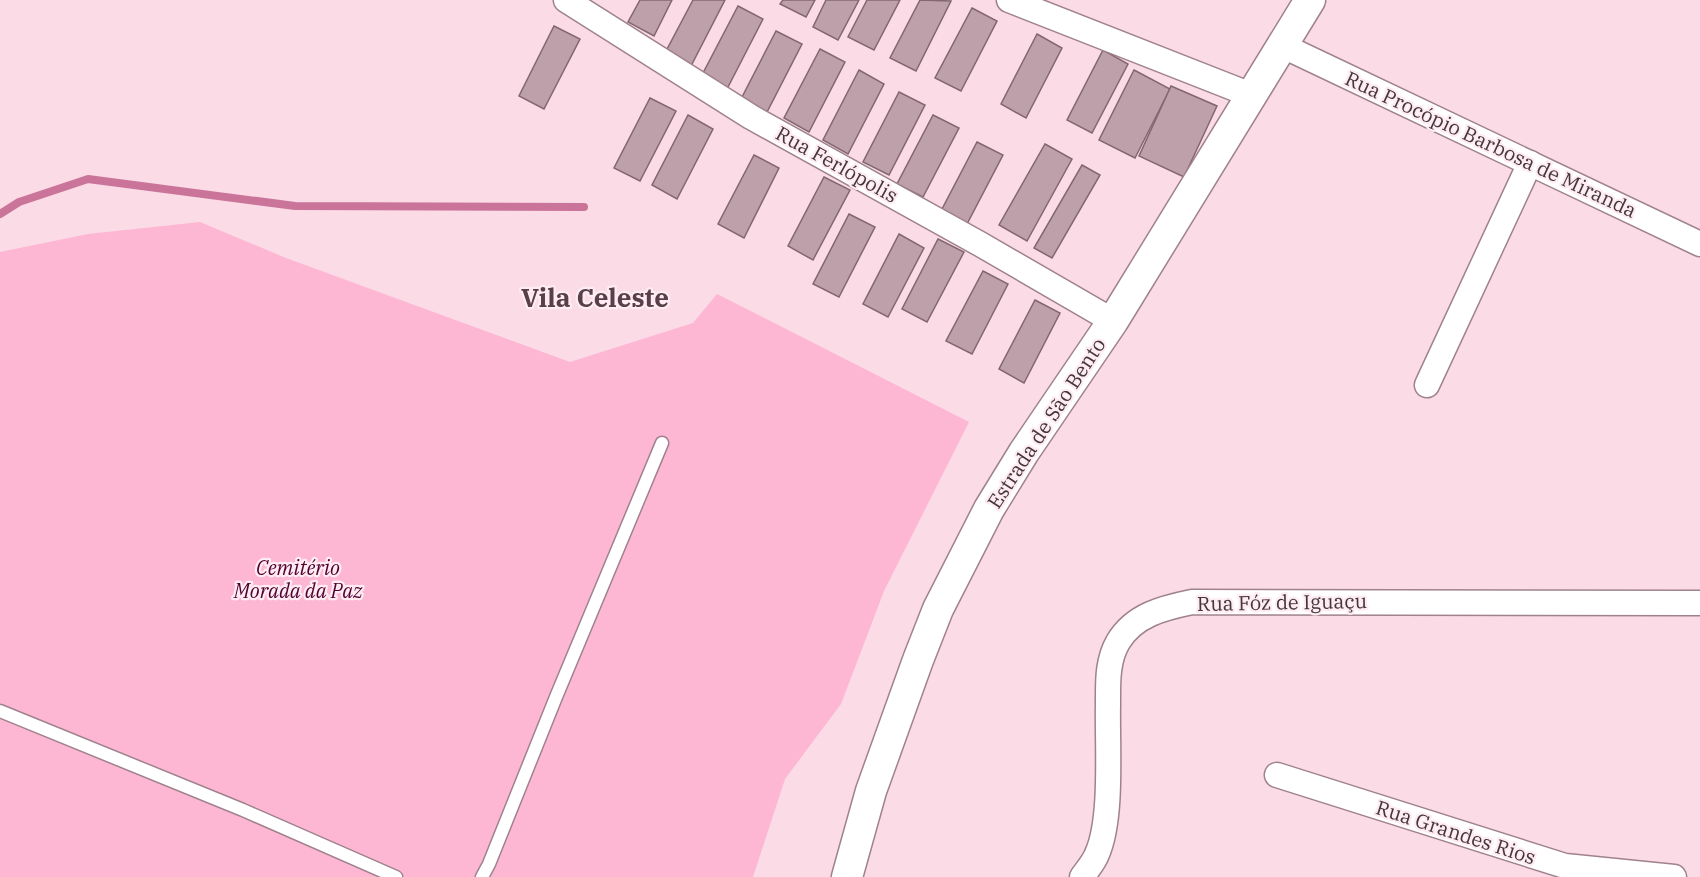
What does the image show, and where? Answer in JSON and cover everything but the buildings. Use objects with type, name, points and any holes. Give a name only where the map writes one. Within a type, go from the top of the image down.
[{"type":"street","name":"Rua Ferlópolis","points":[[566,0],[752,117],[1113,321]]},
{"type":"street","points":[[1009,0],[1251,95]]},
{"type":"street","name":"Estrada de São Bento","points":[[847,877],[871,791],[938,609],[989,509],[1024,452],[1113,321],[1310,0]]},
{"type":"street","name":"Rua Procópio Barbosa de Miranda","points":[[1281,45],[1700,244]]},
{"type":"street","points":[[1427,385],[1530,164]]},
{"type":"street","name":"Rua Fóz de Iguaçu","points":[[1082,877],[1097,854],[1107,804],[1108,679],[1111,659],[1118,641],[1133,625],[1147,615],[1165,607],[1192,602],[1700,603]]},
{"type":"street","name":"Rua Grandes Rios","points":[[1277,775],[1566,872],[1674,877]]},
{"type":"lane","points":[[482,877],[662,443]]},
{"type":"lane","points":[[0,711],[243,810],[396,877]]},
{"type":"green space","name":"Cemitério Morada da Paz","points":[[200,222],[286,258],[570,362],[693,323],[717,294],[969,422],[884,591],[841,704],[785,779],[753,877],[0,877],[0,252],[88,234]]},
{"type":"waterway","points":[[0,214],[19,202],[88,179],[295,206],[584,207]]},
{"type":"district","name":"Vila Celeste","points":[[595,297]]}]
